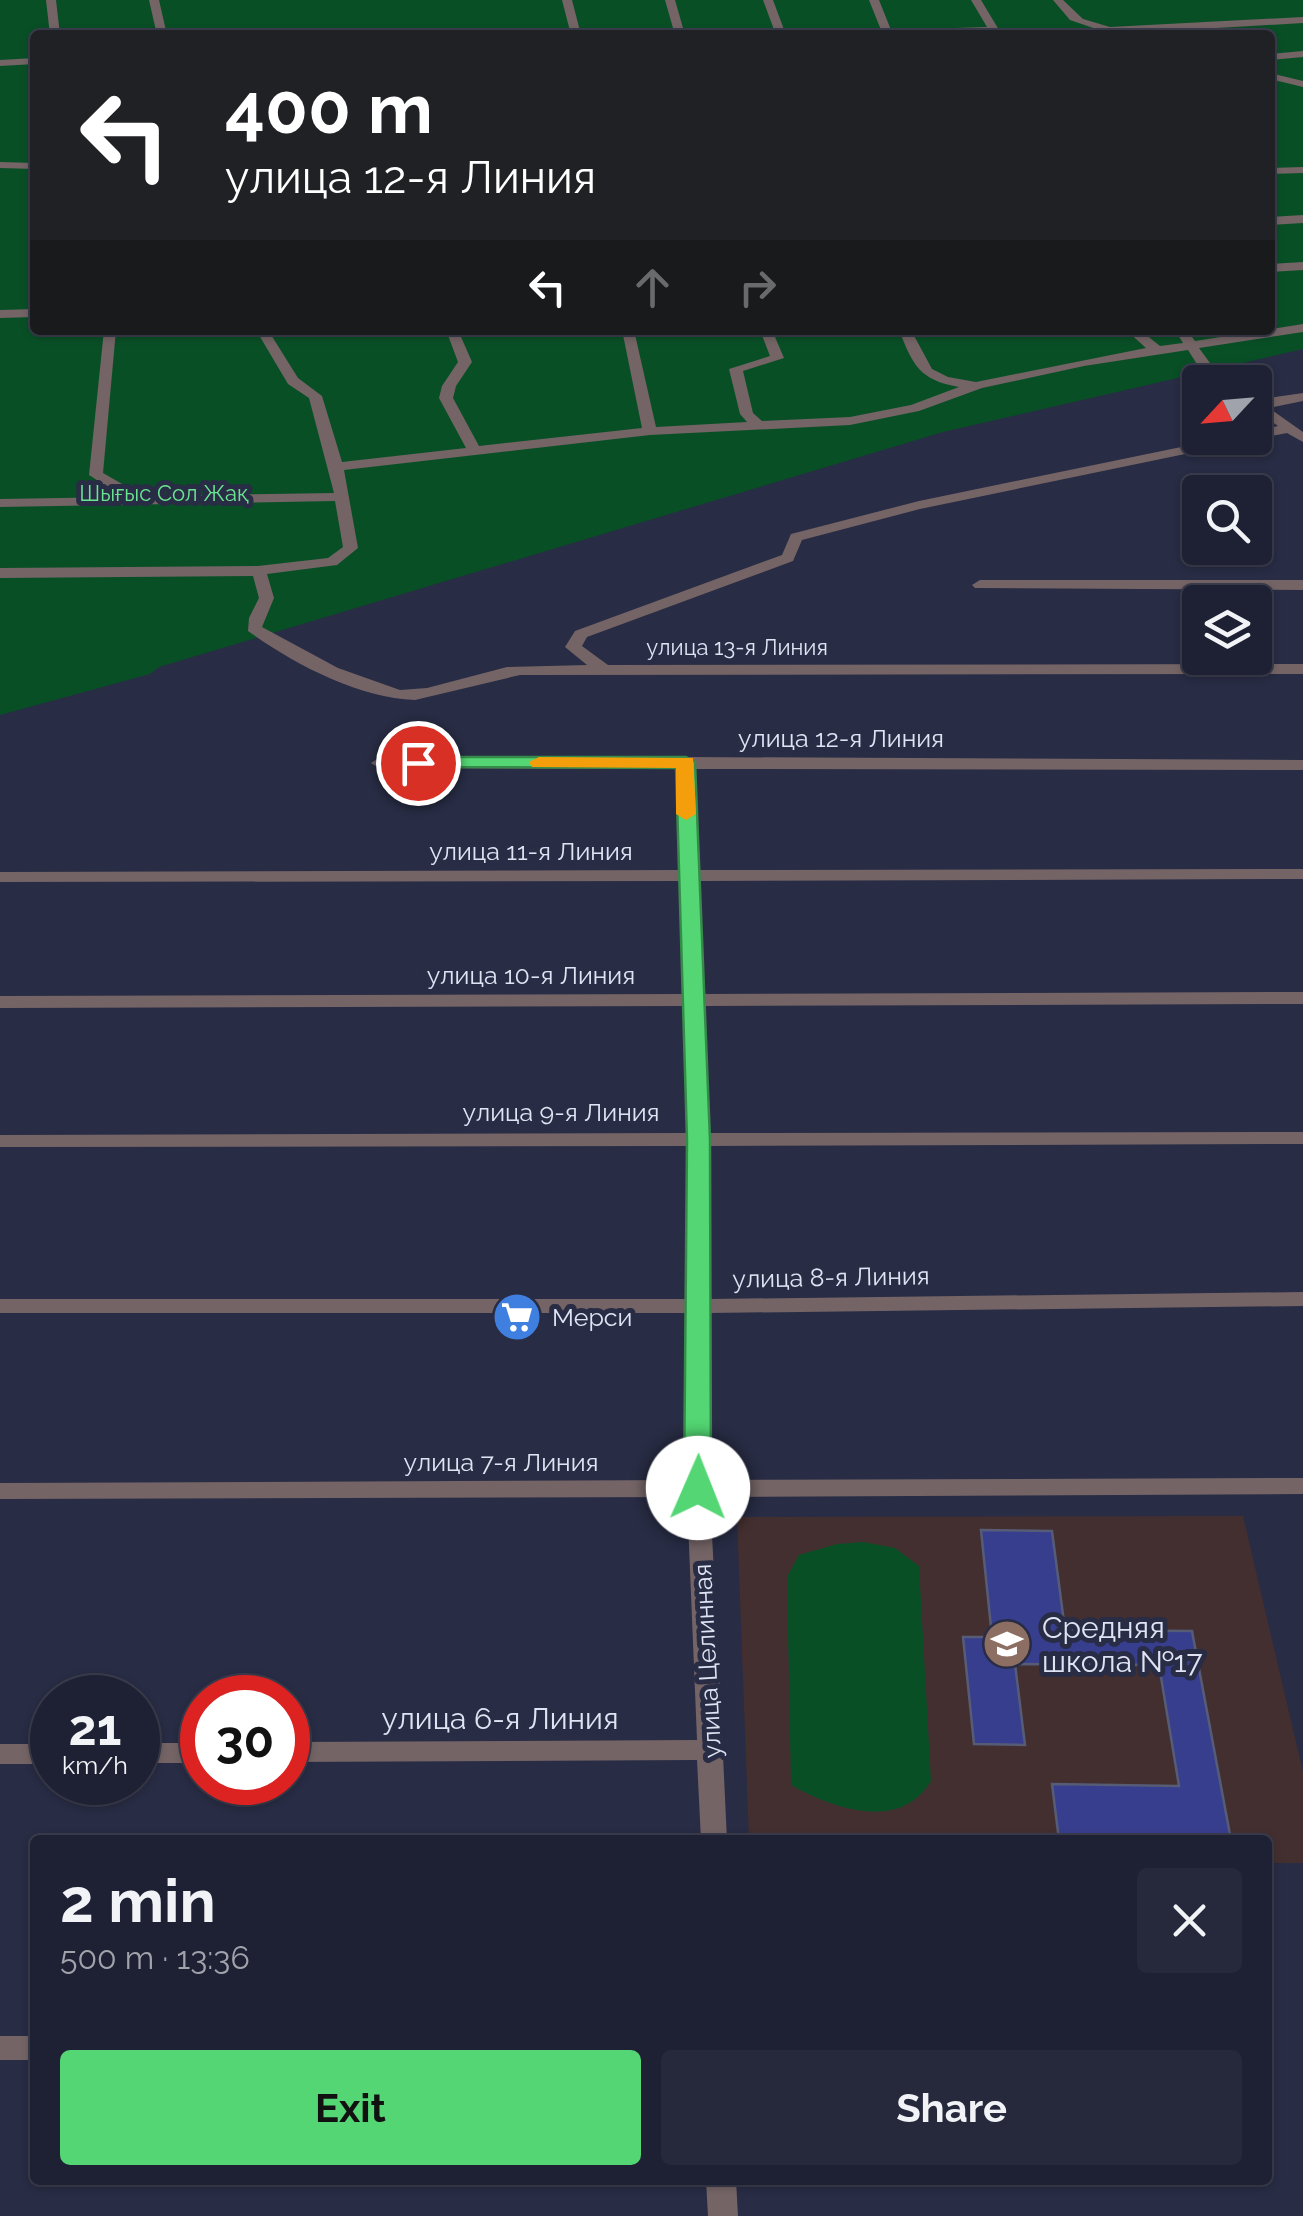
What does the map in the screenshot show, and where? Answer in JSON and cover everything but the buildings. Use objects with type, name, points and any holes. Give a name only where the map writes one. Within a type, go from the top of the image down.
[{"type":"street","points":[[51,0],[54,30]]},
{"type":"street","points":[[154,0],[161,30]]},
{"type":"street","points":[[567,0],[575,30]]},
{"type":"street","points":[[670,0],[679,30]]},
{"type":"street","points":[[768,0],[780,30]]},
{"type":"street","points":[[874,0],[886,30]]},
{"type":"street","points":[[976,0],[994,30]]},
{"type":"street","points":[[1058,0],[1069,16],[1101,30]]},
{"type":"street","points":[[1140,30],[1303,20]]},
{"type":"street","points":[[1275,56],[1303,54]]},
{"type":"street","points":[[0,63],[30,61]]},
{"type":"street","points":[[1275,78],[1303,86]]},
{"type":"street","points":[[1275,90],[1303,86]]},
{"type":"street","points":[[1,169],[30,166]]},
{"type":"street","points":[[1275,172],[1303,170]]},
{"type":"street","points":[[1275,221],[1303,220]]},
{"type":"street","points":[[1275,268],[1303,266]]},
{"type":"street","points":[[0,314],[30,314]]},
{"type":"street","points":[[1275,330],[1303,328]]},
{"type":"street","points":[[110,335],[96,475],[140,501]]},
{"type":"street","points":[[0,573],[258,571],[316,566],[344,557],[351,548],[336,467],[315,396],[294,381],[265,335]]},
{"type":"street","points":[[454,335],[465,362],[446,398],[475,451]]},
{"type":"street","points":[[629,335],[650,431]]},
{"type":"street","points":[[758,425],[746,414],[736,369],[777,358],[768,335]]},
{"type":"street","points":[[907,335],[921,370],[936,378],[978,385]]},
{"type":"street","points":[[1138,335],[1156,350]]},
{"type":"street","points":[[336,467],[650,431],[850,420],[914,408],[978,385],[1156,350],[1185,337],[1211,335]]},
{"type":"street","points":[[1185,337],[1204,365]]},
{"type":"street","points":[[1272,402],[1303,397]]},
{"type":"street","points":[[1272,415],[1303,438]]},
{"type":"street","points":[[1272,432],[1290,428]]},
{"type":"street","points":[[604,670],[573,647],[580,634],[788,558],[796,537],[919,505],[1182,451]]},
{"type":"street","points":[[0,503],[340,497]]},
{"type":"street","name":"улица 13-я Линия","points":[[258,571],[268,590],[267,604],[254,621],[254,628],[368,687],[394,696],[413,695],[508,671],[1303,669]]},
{"type":"street","points":[[980,585],[1303,584]]},
{"type":"street","name":"улица Целинная","points":[[686,762],[698,1140],[698,1488],[714,1835]]},
{"type":"street","name":"улица 12-я Линия","points":[[379,763],[1303,765]]},
{"type":"street","name":"улица 11-я Линия","points":[[0,877],[1303,874]]},
{"type":"street","name":"улица 10-я Линия","points":[[0,1002],[1303,998]]},
{"type":"street","name":"улица 9-я Линия","points":[[0,1142],[1303,1138]]},
{"type":"street","name":"улица 8-я Линия","points":[[0,1306],[700,1306],[1303,1299]]},
{"type":"street","name":"улица 7-я Линия","points":[[0,1491],[1303,1486]]},
{"type":"street","name":"улица 6-я Линия","points":[[310,1752],[712,1750]]},
{"type":"street","points":[[0,1754],[30,1754]]},
{"type":"street","points":[[0,2048],[30,2048]]},
{"type":"street","points":[[721,2185],[723,2216]]},
{"type":"shaded area","name":"Средняя школа №17","points":[[1243,1516],[1303,1772],[1303,1863],[1272,1863],[1272,1835],[749,1835],[737,1517]]},
{"type":"green space","name":"Шығыс Сол Жақ","points":[[0,0],[1303,0],[1303,349],[1234,365],[1182,365],[1182,377],[943,432],[159,667],[150,674],[0,715]]},
{"type":"green space","points":[[863,1542],[895,1548],[919,1566],[931,1781],[918,1797],[902,1807],[884,1811],[845,1808],[791,1785],[787,1577],[799,1555],[837,1544]]},
{"type":"slow traffic","points":[[539,762],[686,762],[686,814]]},
{"type":"place","name":"Мерси","points":[[517,1317]]},
{"type":"place","name":"Средняя школа №17","points":[[1007,1644]]},
{"type":"route","points":[[418,763],[686,762],[698,1140],[698,1488]]}]
